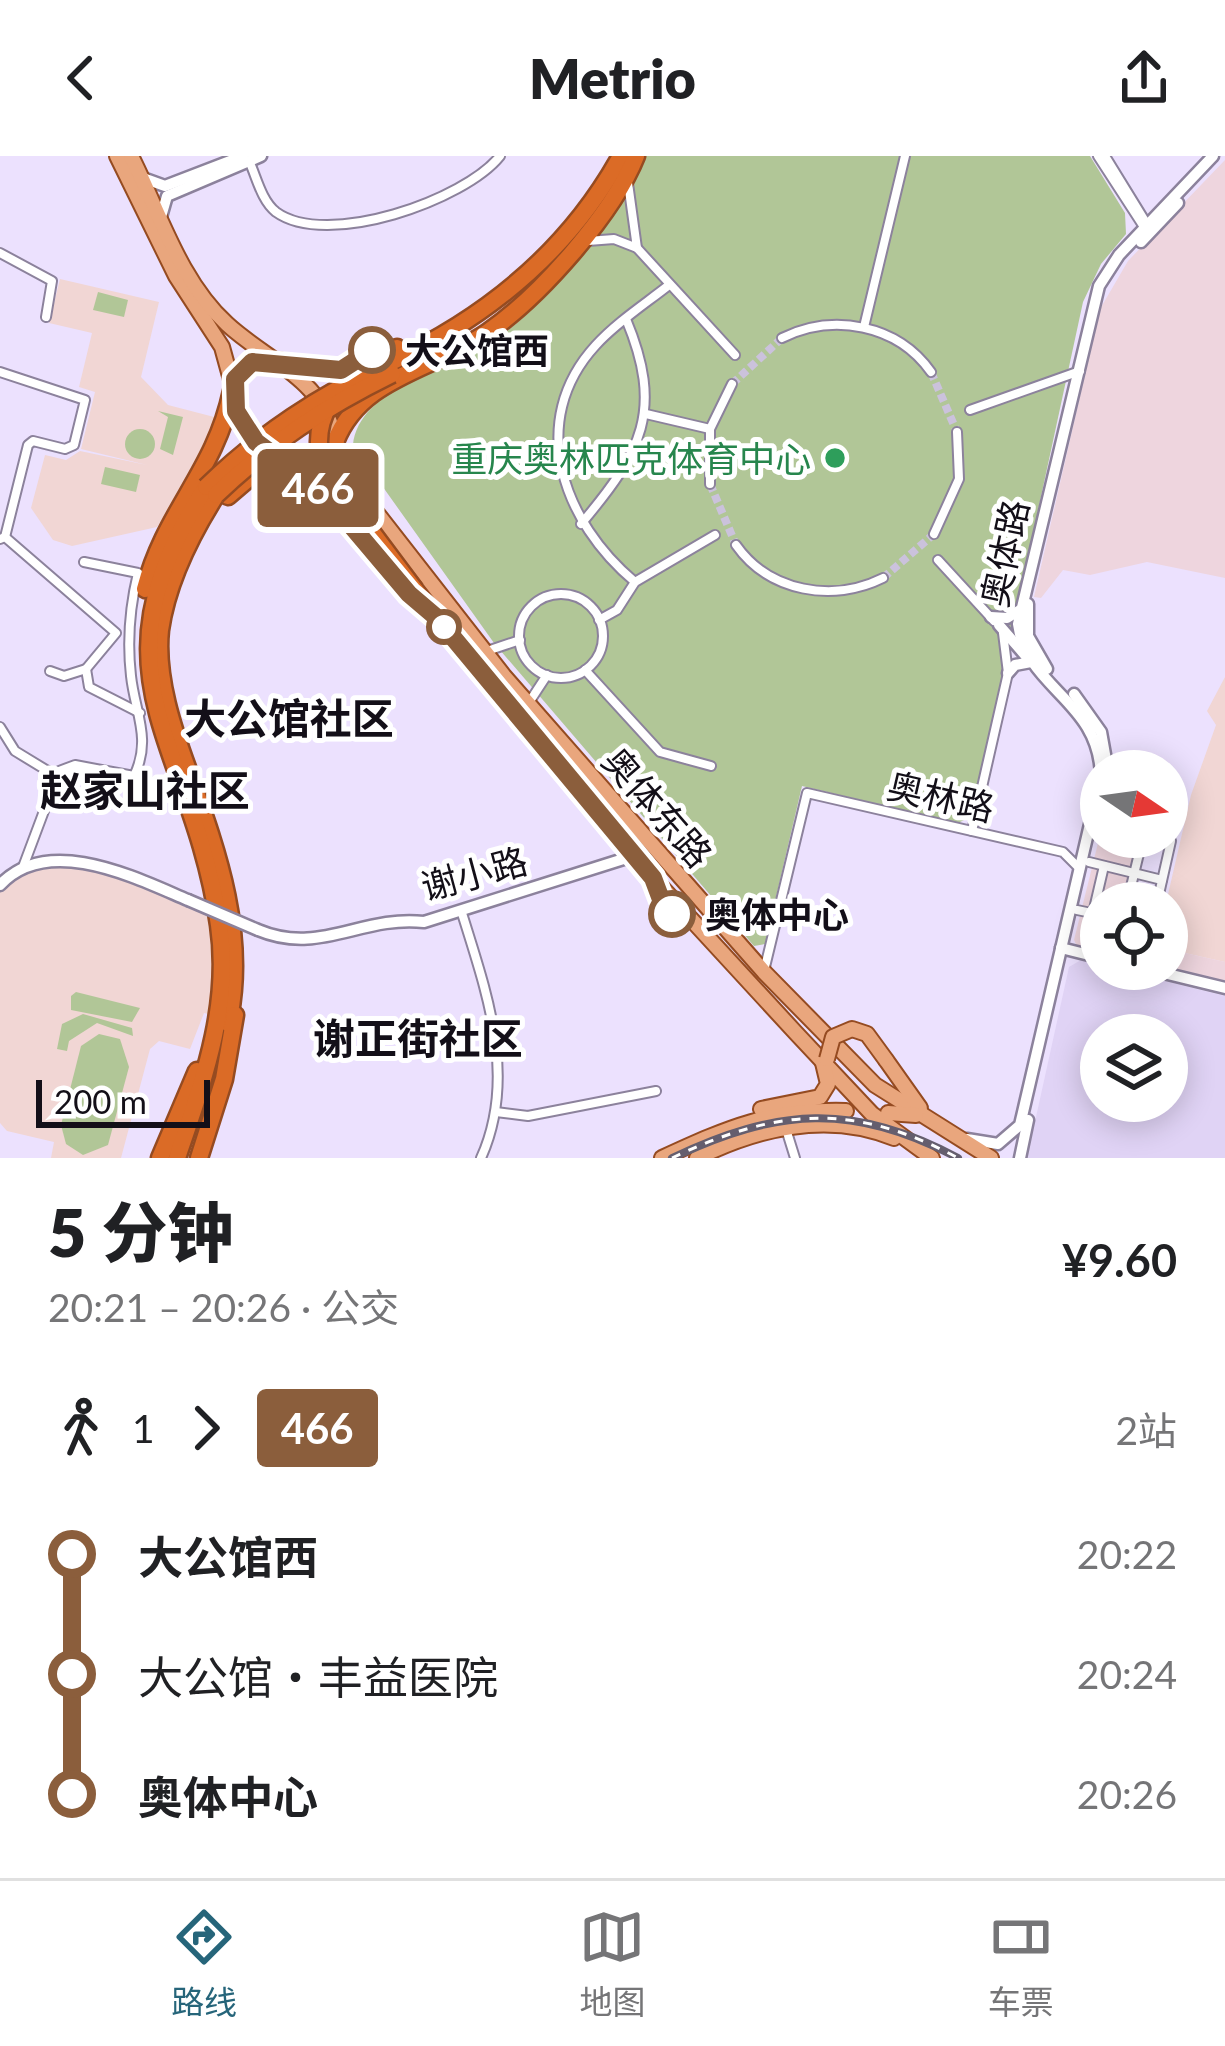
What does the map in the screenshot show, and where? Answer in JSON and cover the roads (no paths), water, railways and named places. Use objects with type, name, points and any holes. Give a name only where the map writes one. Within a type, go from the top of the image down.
[{"type":"highway","points":[[335,442],[356,402],[485,334],[541,286],[626,159]]},
{"type":"highway","points":[[198,1158],[225,1093],[235,990],[226,886],[162,673],[160,632],[172,581],[211,491],[324,408],[496,304],[561,238],[626,159]]},
{"type":"highway","points":[[163,738],[148,674],[146,631],[159,578],[211,491],[250,444],[344,384],[391,369],[505,314],[567,250]]},
{"type":"highway","points":[[279,362],[326,371],[357,366],[496,304]]},
{"type":"highway","points":[[344,384],[321,419],[323,467],[436,617]]},
{"type":"highway","points":[[198,1158],[217,1029],[220,928],[206,864],[139,660],[144,593],[163,534],[221,440],[232,391]]},
{"type":"highway","points":[[182,752],[170,645],[185,567],[210,518],[241,483],[260,476],[299,474]]},
{"type":"highway","points":[[174,1158],[235,990]]},
{"type":"highway","points":[[174,1158],[217,1029]]},
{"type":"highway","points":[[160,1158],[211,1061],[231,1042]]},
{"type":"highway","points":[[198,1158],[231,1042]]},
{"type":"main road","points":[[117,156],[176,276],[222,346],[244,427],[278,463],[311,475],[327,464],[335,442],[322,404],[304,380],[214,310],[161,220],[131,156]]},
{"type":"main road","name":"奥体路","points":[[1031,662],[1020,639],[1020,610],[1099,286],[1213,156]]},
{"type":"main road","name":"奥体路","points":[[1147,228],[1223,156]]},
{"type":"main road","points":[[142,178],[166,191],[251,158]]},
{"type":"main road","points":[[161,220],[166,191]]},
{"type":"main road","points":[[232,391],[235,379],[252,362],[279,362]]},
{"type":"main road","name":"奥体路","points":[[1078,372],[1026,623],[1039,660],[1094,719],[1102,750]]},
{"type":"main road","name":"奥体东路","points":[[335,442],[370,503],[484,651],[764,972],[875,1085],[991,1158]]},
{"type":"main road","name":"奥体东路","points":[[299,474],[346,515],[409,594],[436,617],[633,856],[826,1063],[910,1146],[932,1158]]},
{"type":"main road","points":[[1020,610],[995,621],[1080,711],[1099,750]]},
{"type":"main road","points":[[1008,673],[1015,664],[1031,662]]},
{"type":"main road","name":"谢小路","points":[[23,867],[69,860],[134,877],[258,930],[304,943],[393,919],[424,922],[633,856]]},
{"type":"main road","points":[[1020,1158],[1085,858]]},
{"type":"main road","points":[[964,1138],[998,1144],[1020,1124],[1087,858]]},
{"type":"main road","points":[[2,881],[23,867]]},
{"type":"main road","points":[[1064,949],[1080,953]]},
{"type":"main road","points":[[1188,979],[1225,988]]},
{"type":"main road","points":[[662,1158],[772,1105],[820,1097],[828,1084],[826,1063],[833,1037],[852,1028],[867,1034],[927,1116]]},
{"type":"main road","points":[[740,1122],[774,1113],[846,1111]]},
{"type":"main road","points":[[888,1113],[927,1116]]},
{"type":"main road","points":[[697,1158],[751,1134],[786,1127],[856,1127],[910,1146]]},
{"type":"street","points":[[251,158],[264,196],[280,215],[336,226],[393,217],[482,173],[500,156]]},
{"type":"street","points":[[864,326],[905,156]]},
{"type":"street","points":[[1102,156],[1147,228]]},
{"type":"street","points":[[626,159],[627,209],[637,248],[735,355]]},
{"type":"street","points":[[567,250],[604,238],[637,248]]},
{"type":"street","points":[[0,253],[52,281],[46,316]]},
{"type":"street","points":[[635,582],[602,555],[580,524],[558,464],[558,424],[573,377],[596,345],[670,285]]},
{"type":"street","points":[[580,524],[633,454],[646,414],[647,385],[626,320]]},
{"type":"street","points":[[782,338],[830,324],[864,326],[895,338],[931,372]]},
{"type":"street","points":[[0,372],[85,400],[74,445],[64,449],[33,441],[28,445],[3,538],[116,633],[86,669],[64,676],[50,671]]},
{"type":"street","points":[[970,410],[1078,372]]},
{"type":"street","points":[[710,484],[710,429],[732,384]]},
{"type":"street","points":[[646,414],[710,429]]},
{"type":"street","points":[[934,534],[959,479],[957,432]]},
{"type":"street","points":[[599,620],[617,610],[635,582],[715,535]]},
{"type":"street","points":[[736,545],[775,580],[805,590],[836,592],[883,578]]},
{"type":"street","points":[[938,560],[995,621],[1009,647],[1008,673],[972,831]]},
{"type":"street","points":[[23,867],[56,776],[75,765],[134,776],[143,748],[141,714],[131,679],[130,606],[138,573],[84,562]]},
{"type":"street","points":[[554,594],[581,599],[599,620],[601,647],[585,670],[547,675],[526,659],[520,640],[530,607],[554,594]]},
{"type":"street","points":[[484,651],[520,640]]},
{"type":"street","points":[[86,669],[89,687],[141,714]]},
{"type":"street","points":[[585,670],[661,752],[711,766]]},
{"type":"street","points":[[528,705],[547,675]]},
{"type":"street","points":[[0,727],[15,751],[56,776]]},
{"type":"street","points":[[143,748],[163,738]]},
{"type":"street","name":"奥林路","points":[[764,972],[807,793],[1063,852]]},
{"type":"street","points":[[1063,852],[1080,846]]},
{"type":"street","points":[[1063,852],[1084,866],[1162,880],[1167,858]]},
{"type":"street","points":[[1133,882],[1138,858]]},
{"type":"street","points":[[1102,882],[1104,866]]},
{"type":"street","points":[[461,910],[498,1039],[496,1112],[481,1158]]},
{"type":"street","points":[[496,1112],[528,1115],[656,1091]]},
{"type":"street","points":[[786,1127],[795,1158]]},
{"type":"tunnel","points":[[732,384],[782,338]]},
{"type":"tunnel","points":[[931,372],[957,432]]},
{"type":"tunnel","points":[[710,484],[736,545]]},
{"type":"tunnel","points":[[883,578],[934,534]]},
{"type":"railway","points":[[672,1158],[746,1129],[815,1118],[884,1127],[958,1158]]},
{"type":"place","name":"大公馆西","points":[[372,350]]},
{"type":"place","name":"重庆奥林匹克体育中心","points":[[835,458]]},
{"type":"place","name":"奥体中心","points":[[672,914]]},
{"type":"district","name":"大公馆社区","points":[[289,718]]},
{"type":"district","name":"赵家山社区","points":[[145,790]]},
{"type":"district","name":"谢正街社区","points":[[418,1038]]}]
